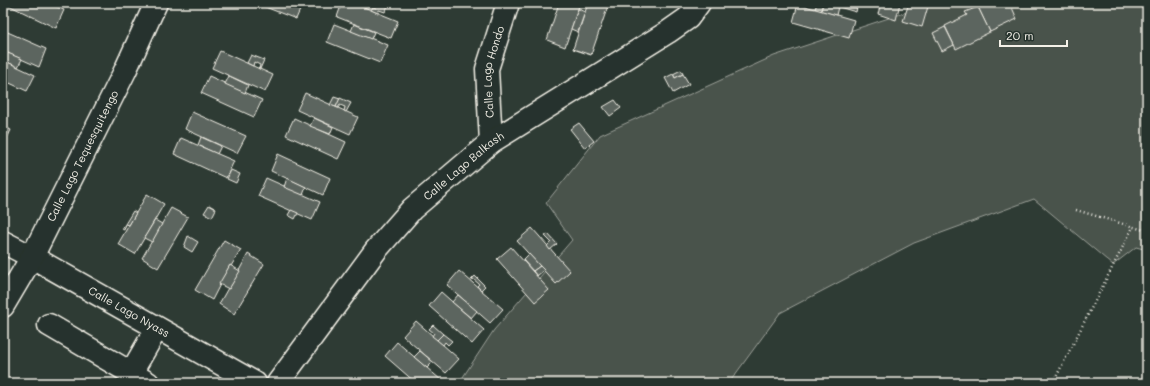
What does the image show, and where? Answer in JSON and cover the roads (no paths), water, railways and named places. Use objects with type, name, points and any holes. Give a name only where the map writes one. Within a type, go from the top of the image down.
[{"type":"street","name":"Calle Lago Tequesquitengo","points":[[3,306],[32,257],[125,71],[156,3]]},
{"type":"street","name":"Calle Lago Hondo","points":[[491,142],[487,68],[508,3]]},
{"type":"street","name":"Calle Lago Balkash","points":[[278,383],[376,250],[412,209],[491,142],[668,32],[688,18],[699,3]]},
{"type":"street","name":"Calle Lago Nyass","points":[[3,242],[254,383]]},
{"type":"street","points":[[49,325],[140,378],[156,328]]}]
